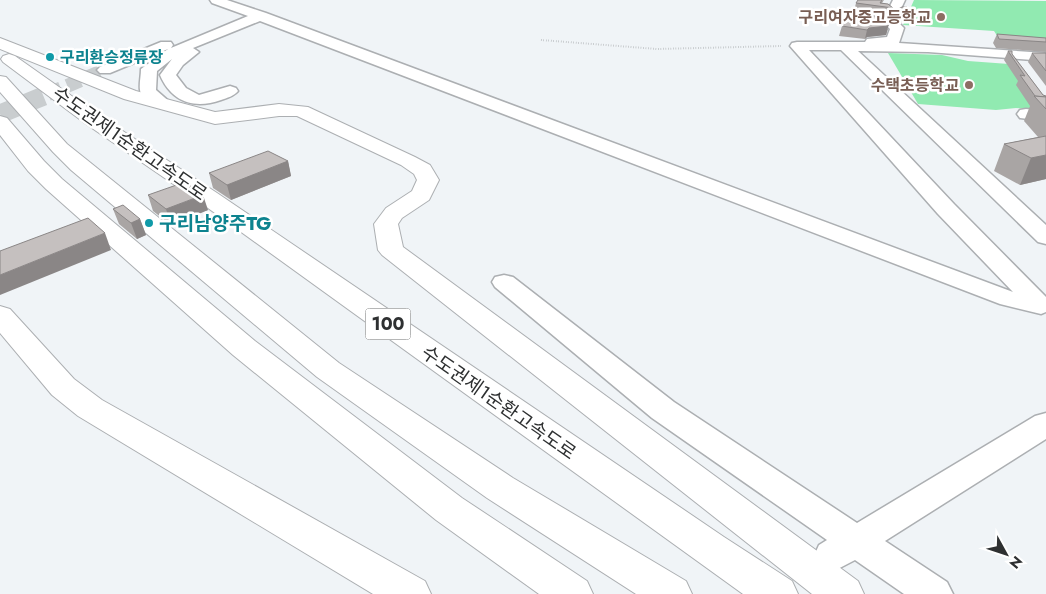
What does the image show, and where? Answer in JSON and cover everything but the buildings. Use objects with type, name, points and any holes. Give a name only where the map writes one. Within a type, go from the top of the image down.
[{"type":"highway","points":[[0,43],[130,95],[215,118],[229,118],[287,109],[301,111],[408,161],[422,170],[428,180],[421,195],[394,213],[386,224],[391,250],[843,594]]},
{"type":"highway","name":"수도권제1순환고속도로","points":[[0,53],[93,120],[209,198],[710,549],[778,594]]},
{"type":"highway","name":"수도권제1순환고속도로","points":[[0,81],[60,148],[79,165],[328,370],[500,488],[671,594]]},
{"type":"highway","points":[[0,122],[36,166],[54,184],[244,348],[449,509],[572,594]]},
{"type":"highway","points":[[0,315],[63,387],[90,408],[410,594]]},
{"type":"street","points":[[216,0],[1009,299],[1044,309]]},
{"type":"street","points":[[797,46],[893,42],[897,28],[890,22],[843,19],[856,0]]},
{"type":"street","points":[[105,70],[236,13],[248,13]]},
{"type":"street","points":[[230,92],[199,100],[178,90],[168,76],[179,60],[218,39],[248,13]]},
{"type":"street","points":[[164,104],[148,92],[150,69],[159,60],[248,13]]},
{"type":"street","points":[[913,36],[1046,45]]},
{"type":"street","points":[[852,44],[1046,57]]},
{"type":"street","points":[[852,44],[1046,237]]},
{"type":"street","points":[[797,46],[946,209],[1044,309]]},
{"type":"street","points":[[956,50],[962,56],[968,58],[1021,66],[1046,64]]},
{"type":"street","points":[[1026,114],[1046,116]]},
{"type":"street","points":[[504,282],[663,410],[844,549],[934,594]]},
{"type":"street","points":[[844,549],[1046,424]]},
{"type":"path","points":[[541,40],[657,49],[701,46],[797,46]]},
{"type":"green space","points":[[914,0],[1046,1],[1046,44],[1000,40],[994,31],[903,25]]},
{"type":"green space","name":"수택초등학교","points":[[888,53],[942,55],[968,61],[1009,64],[1042,110],[1016,108],[996,110],[918,104]]},
{"type":"tunnel","points":[[48,94],[105,70]]},
{"type":"tunnel","points":[[0,114],[51,93]]},
{"type":"place","name":"구리여자중고등학교","points":[[941,17]]},
{"type":"place","name":"구리환승정류장","points":[[50,57]]},
{"type":"place","name":"수택초등학교","points":[[969,85]]},
{"type":"place","name":"구리남양주TG","points":[[149,223]]}]
